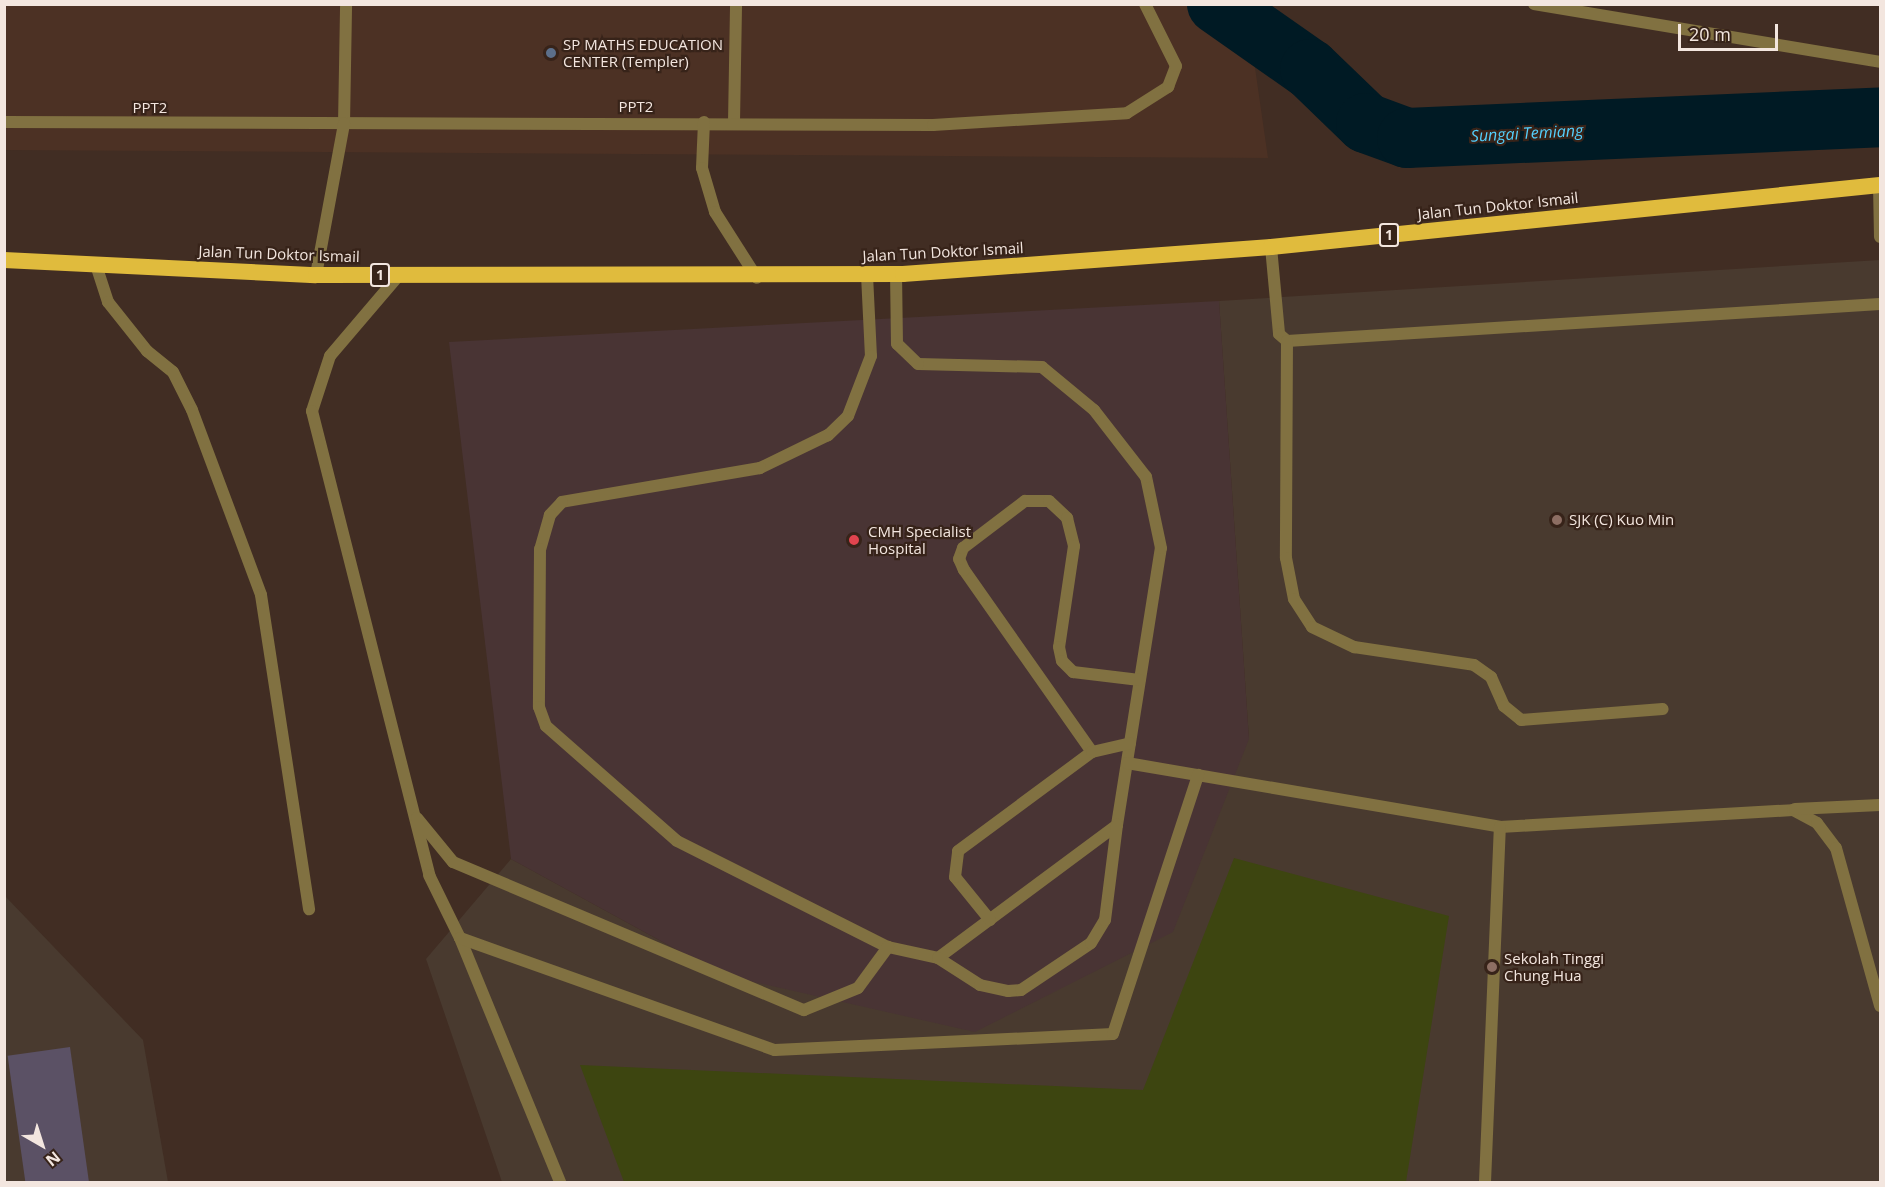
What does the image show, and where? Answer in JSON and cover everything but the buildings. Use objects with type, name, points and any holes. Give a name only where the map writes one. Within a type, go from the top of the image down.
[{"type":"highway","name":"Jalan Tun Doktor Ismail","points":[[4,260],[316,275],[756,278],[896,274],[1271,247],[1880,185]]},
{"type":"street","points":[[316,275],[344,124],[346,4]]},
{"type":"street","points":[[735,122],[736,4]]},
{"type":"street","name":"PPT2","points":[[4,122],[344,124],[735,122],[933,125],[1127,113],[1168,87],[1176,66],[1145,4]]},
{"type":"street","points":[[1534,4],[1881,62]]},
{"type":"street","points":[[704,122],[702,168],[715,212],[756,278]]},
{"type":"street","points":[[1880,185],[1881,237]]},
{"type":"street","points":[[1271,247],[1279,334],[1287,341],[1881,304]]},
{"type":"street","points":[[96,265],[108,302],[147,351],[173,372],[192,410],[261,595],[309,909]]},
{"type":"street","points":[[867,275],[871,356],[848,416],[828,435],[760,468],[562,502],[550,515],[540,549],[539,707],[546,726],[677,841],[888,946],[938,958],[981,985],[1014,991],[1090,944],[1105,920],[1117,825],[1161,548],[1146,477],[1094,410],[1042,367],[918,364],[897,344],[896,274]]},
{"type":"street","points":[[399,275],[330,356],[312,411],[429,875],[460,938],[560,1182]]},
{"type":"street","points":[[1287,341],[1286,558],[1294,599],[1312,627],[1354,647],[1474,665],[1491,677],[1504,706],[1521,720],[1663,709]]},
{"type":"street","points":[[1092,752],[964,570],[959,559],[963,548],[1025,501],[1049,501],[1067,518],[1074,546],[1059,647],[1062,661],[1073,672],[1140,680]]},
{"type":"street","points":[[990,920],[955,877],[958,850],[1092,752],[1130,742]]},
{"type":"street","points":[[1127,763],[1500,827],[1881,805]]},
{"type":"street","points":[[460,938],[775,1050],[1113,1034],[1198,775]]},
{"type":"street","points":[[1793,810],[1817,823],[1836,848],[1881,1006]]},
{"type":"street","points":[[413,814],[453,862],[804,1010],[858,988],[888,946]]},
{"type":"street","points":[[938,958],[1117,825]]},
{"type":"street","points":[[1485,1182],[1500,827]]},
{"type":"shaded area","points":[[1212,4],[1251,40],[1268,158],[5,150],[5,5]]},
{"type":"shaded area","points":[[1880,260],[1880,1182],[502,1182],[426,959],[511,859],[723,975],[1249,739],[1219,301]]},
{"type":"shaded area","name":"CMH Specialist Hospital","points":[[1219,301],[1249,739],[1173,932],[975,1032],[723,975],[511,859],[449,342]]},
{"type":"shaded area","points":[[4,895],[143,1040],[168,1182],[5,1182]]},
{"type":"green space","points":[[1234,858],[1449,916],[1406,1182],[624,1182],[580,1065],[1143,1090]]},
{"type":"waterway","name":"Sungai Temiang","points":[[1217,4],[1310,69],[1366,123],[1407,138],[1880,117]]},
{"type":"place","name":"SP MATHS EDUCATION CENTER (Templer)","points":[[551,53]]},
{"type":"place","name":"SJK (C) Kuo Min","points":[[1557,520]]},
{"type":"place","name":"CMH Specialist Hospital","points":[[854,540]]},
{"type":"place","name":"Sekolah Tinggi Chung Hua","points":[[1492,967]]}]
